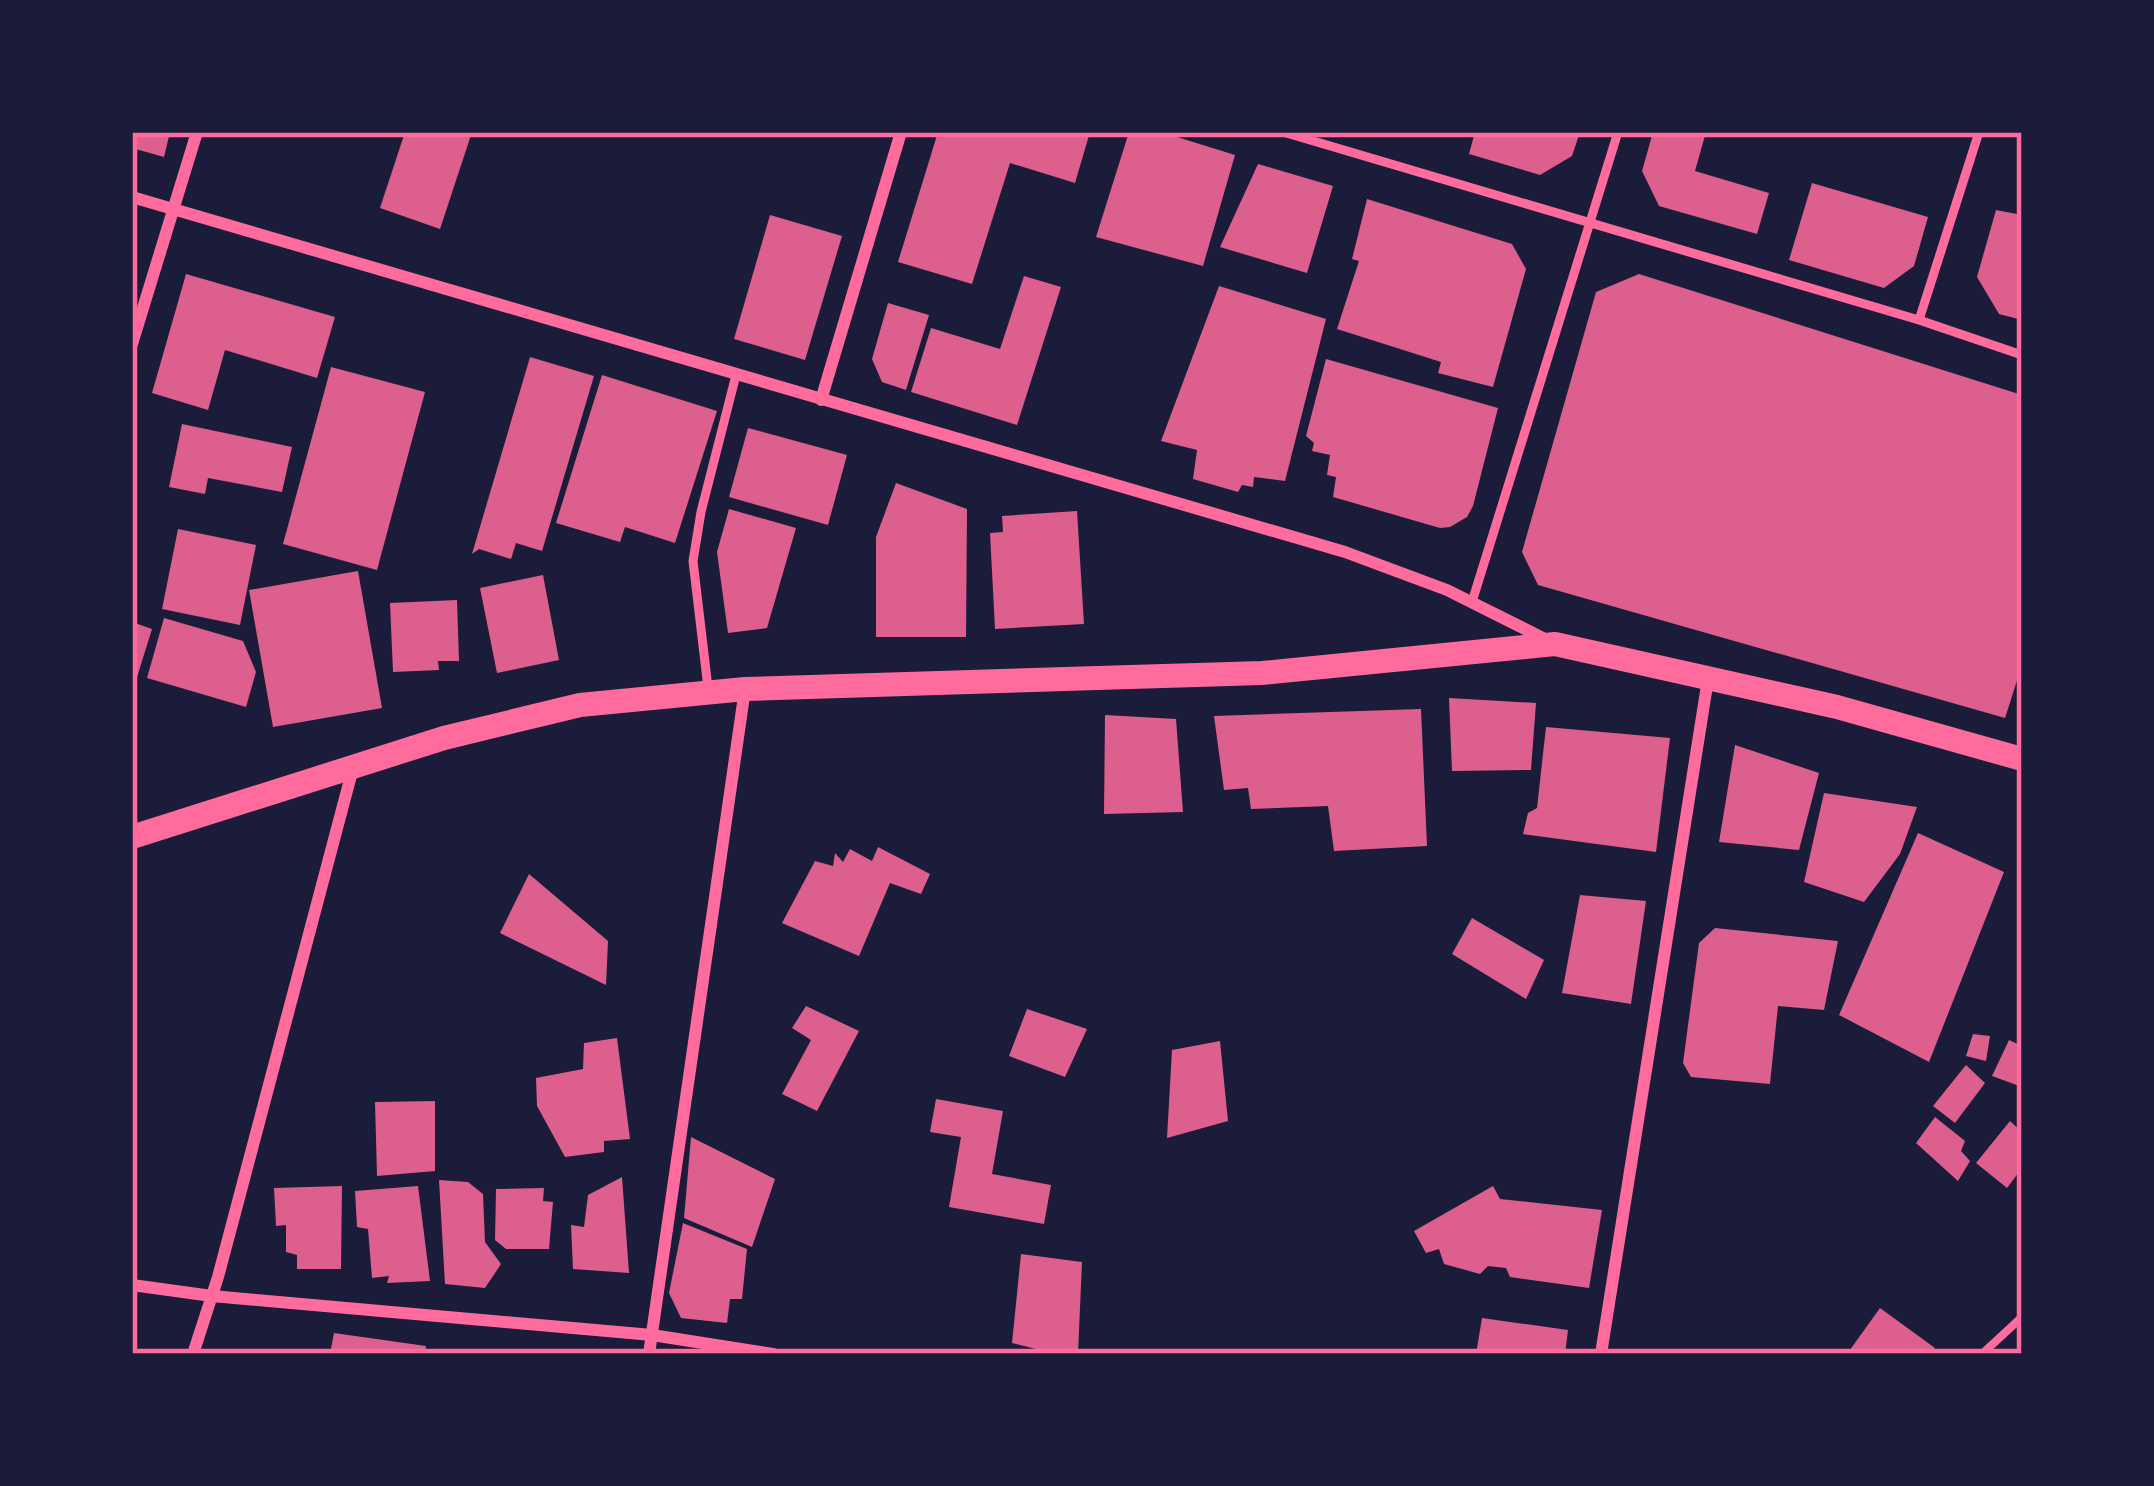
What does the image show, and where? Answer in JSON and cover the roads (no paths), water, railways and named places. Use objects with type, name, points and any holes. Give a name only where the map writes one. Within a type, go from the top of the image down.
[{"type":"main road","points":[[132,837],[444,738],[580,706],[745,689],[1262,674],[1555,644],[1837,707],[2022,759]]},
{"type":"street","points":[[132,344],[197,132]]},
{"type":"street","points":[[821,400],[901,132]]},
{"type":"street","points":[[132,197],[1345,552],[1447,590],[1555,644]]},
{"type":"street","points":[[1601,1354],[1708,679]]},
{"type":"street","points":[[649,1354],[745,689]]},
{"type":"street","points":[[193,1354],[353,767]]},
{"type":"street","points":[[132,1285],[652,1335],[773,1354]]},
{"type":"lane","points":[[1283,132],[1919,320],[2022,355]]},
{"type":"lane","points":[[1472,602],[1618,132]]},
{"type":"lane","points":[[1919,320],[1978,132]]},
{"type":"lane","points":[[708,693],[693,561],[736,375]]}]
